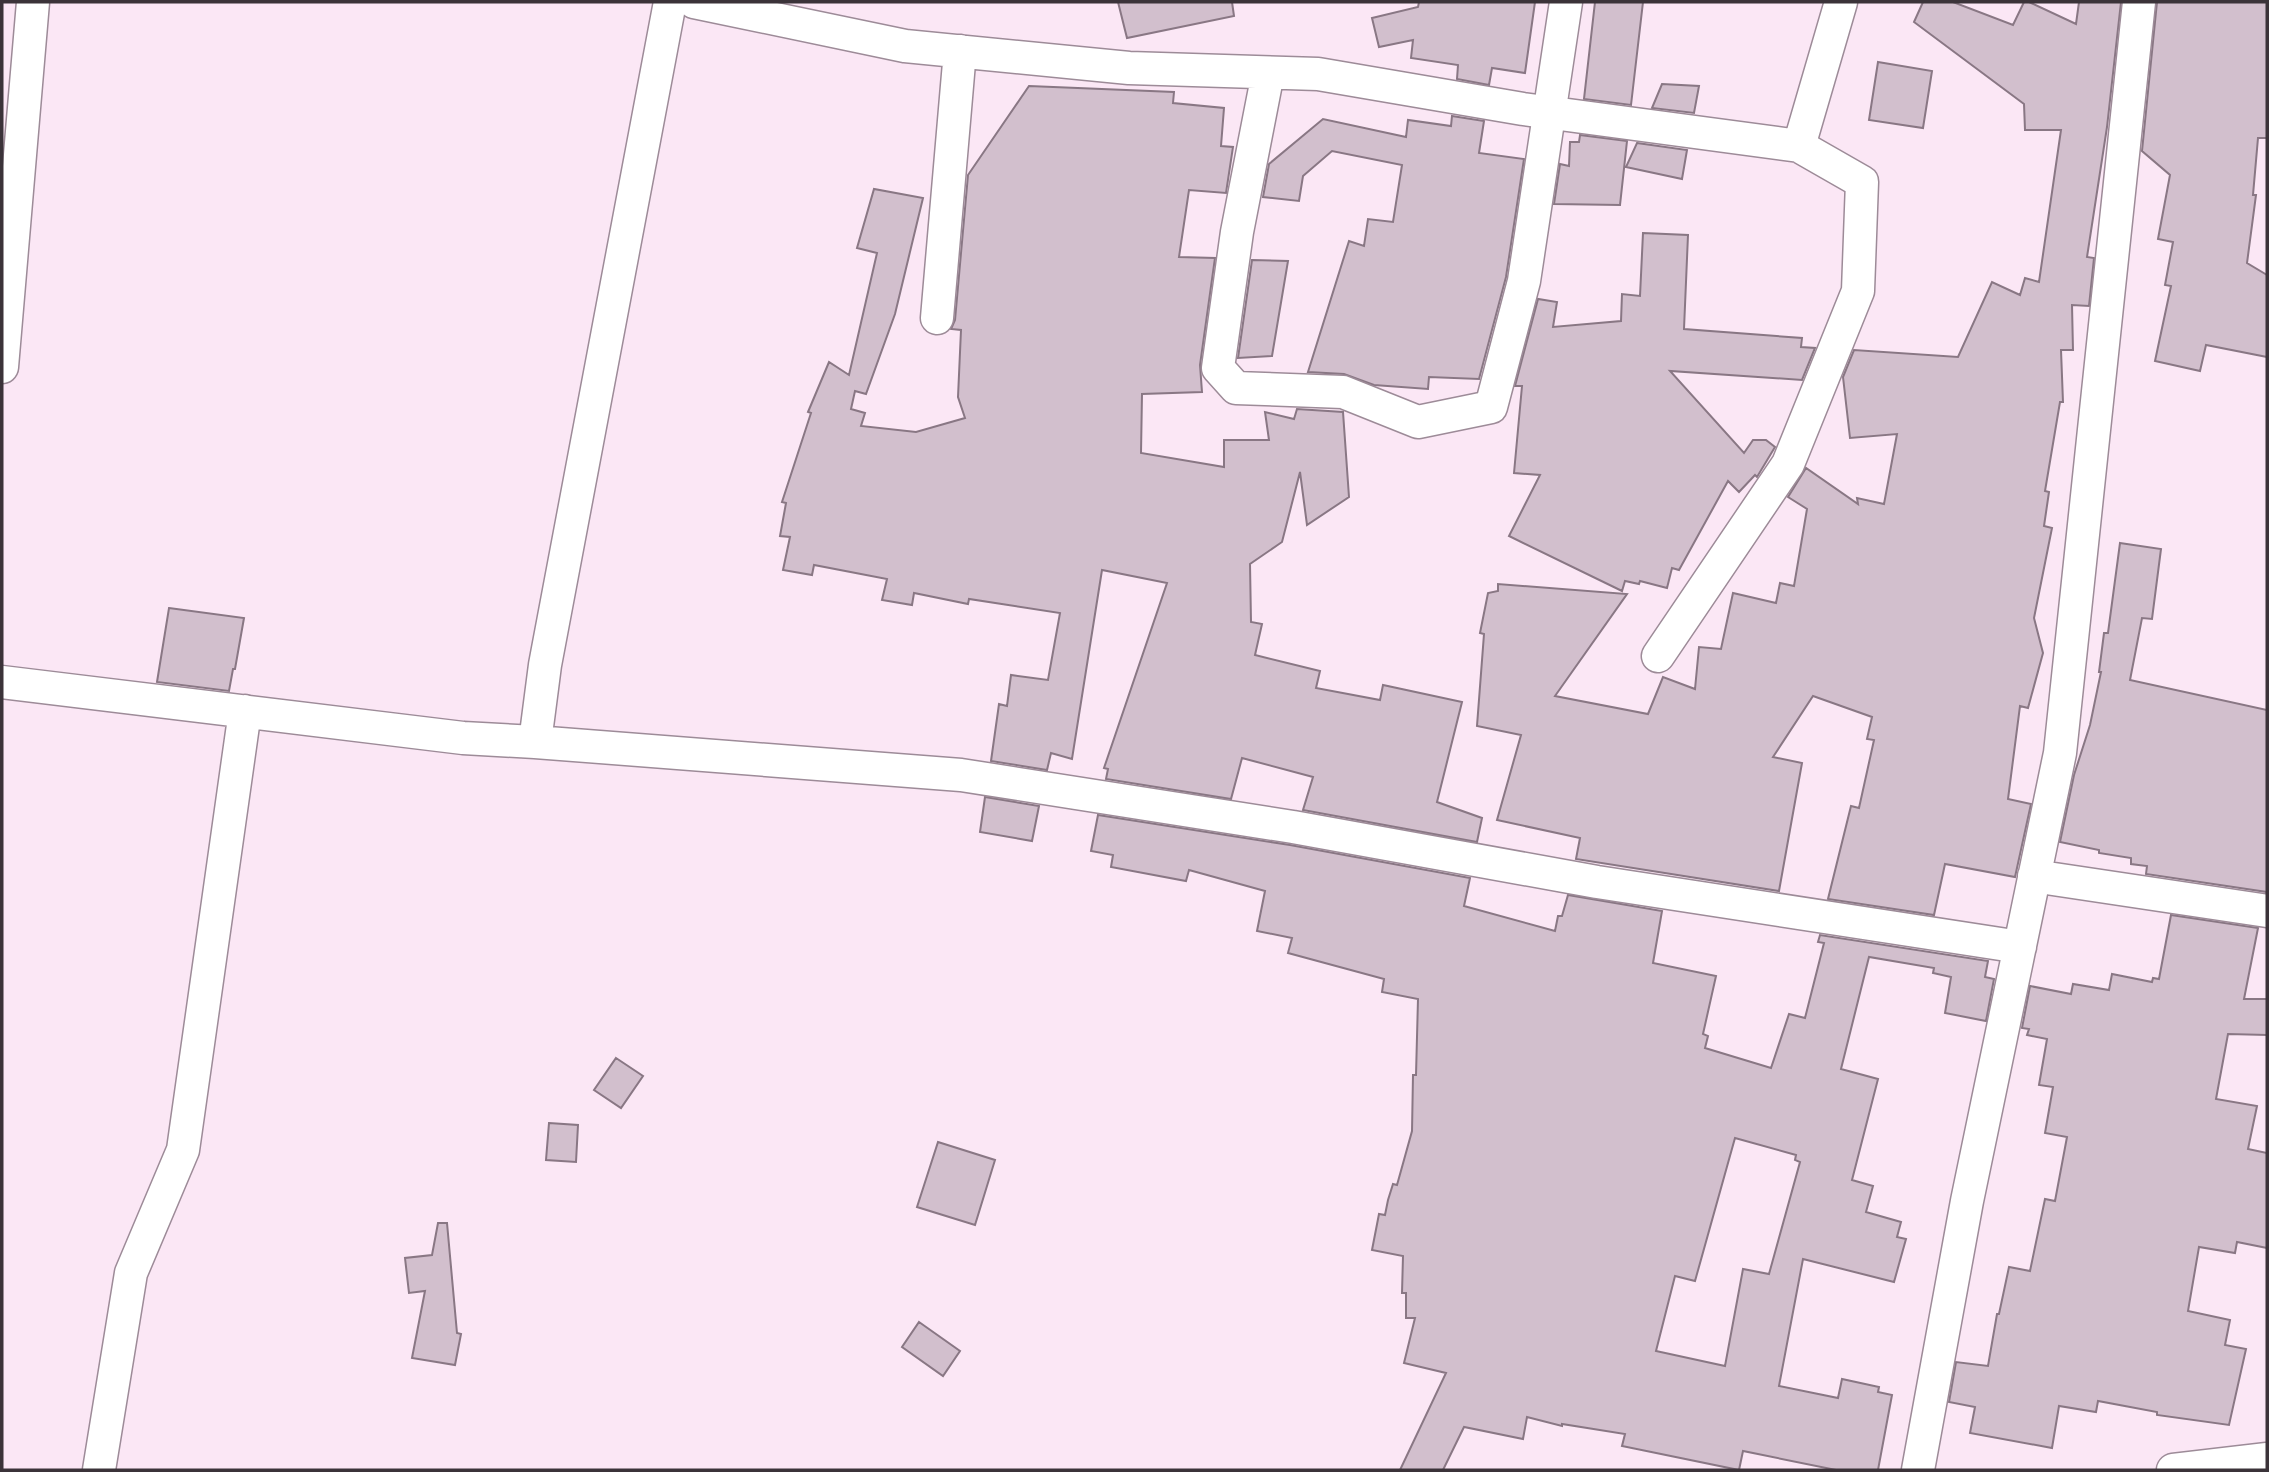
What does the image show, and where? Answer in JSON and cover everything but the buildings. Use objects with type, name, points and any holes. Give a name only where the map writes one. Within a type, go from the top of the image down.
[{"type":"street","points":[[2,368],[33,2]]},
{"type":"street","points":[[535,742],[545,665],[670,2]]},
{"type":"street","points":[[694,2],[905,46],[1129,68],[1318,74],[1549,113],[1799,146],[1862,182],[1858,291],[1788,464],[1658,656]]},
{"type":"street","points":[[1268,73],[1237,232],[1218,368],[1236,387],[1343,392],[1418,422],[1491,407],[1524,281],[1566,2]]},
{"type":"street","points":[[1799,146],[1841,2]]},
{"type":"street","points":[[1918,1470],[1967,1201],[2060,753],[2139,2]]},
{"type":"street","points":[[937,318],[960,51]]},
{"type":"street","points":[[2,682],[463,737],[961,775],[1293,827],[1597,882],[2020,947]]},
{"type":"street","points":[[99,1470],[131,1273],[183,1150],[245,711]]},
{"type":"street","points":[[2034,876],[2267,911]]},
{"type":"street","points":[[2173,1470],[2267,1459]]}]
